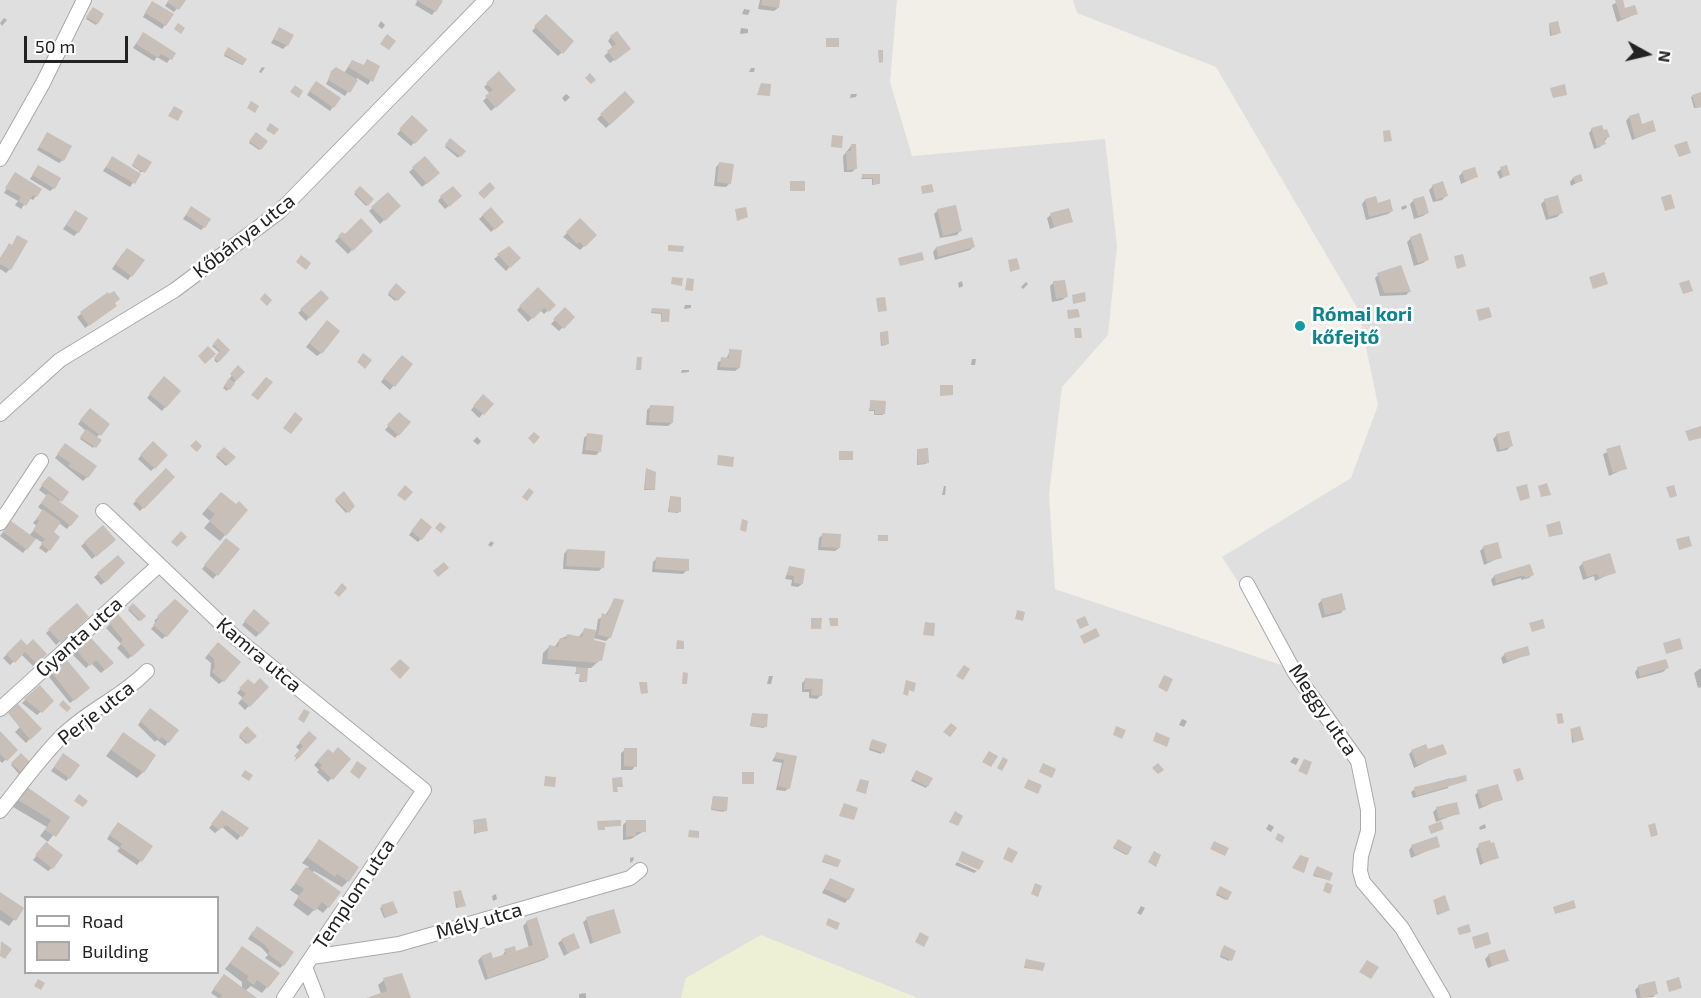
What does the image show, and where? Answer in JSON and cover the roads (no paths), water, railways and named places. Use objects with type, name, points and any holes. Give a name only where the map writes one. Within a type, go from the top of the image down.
[{"type":"street","points":[[0,159],[43,83],[84,0]]},
{"type":"street","name":"Kőbánya utca","points":[[0,414],[60,360],[175,290],[279,212],[486,0]]},
{"type":"street","points":[[0,523],[41,461]]},
{"type":"street","name":"Kamra utca","points":[[103,512],[237,638],[424,790]]},
{"type":"street","name":"Gyanta utca","points":[[0,709],[159,565]]},
{"type":"street","name":"Meggy utca","points":[[1246,584],[1295,673],[1358,761],[1368,810],[1368,831],[1360,856],[1363,882],[1402,928],[1419,962],[1443,998]]},
{"type":"street","name":"Perje utca","points":[[0,811],[62,736],[82,719],[124,693],[147,671]]},
{"type":"street","name":"Templom utca","points":[[284,998],[424,790]]},
{"type":"street","name":"Mély utca","points":[[309,962],[399,944],[630,878],[640,870]]},
{"type":"street","points":[[309,962],[316,998]]},
{"type":"place","name":"Római kori kőfejtő","points":[[1300,326]]}]
